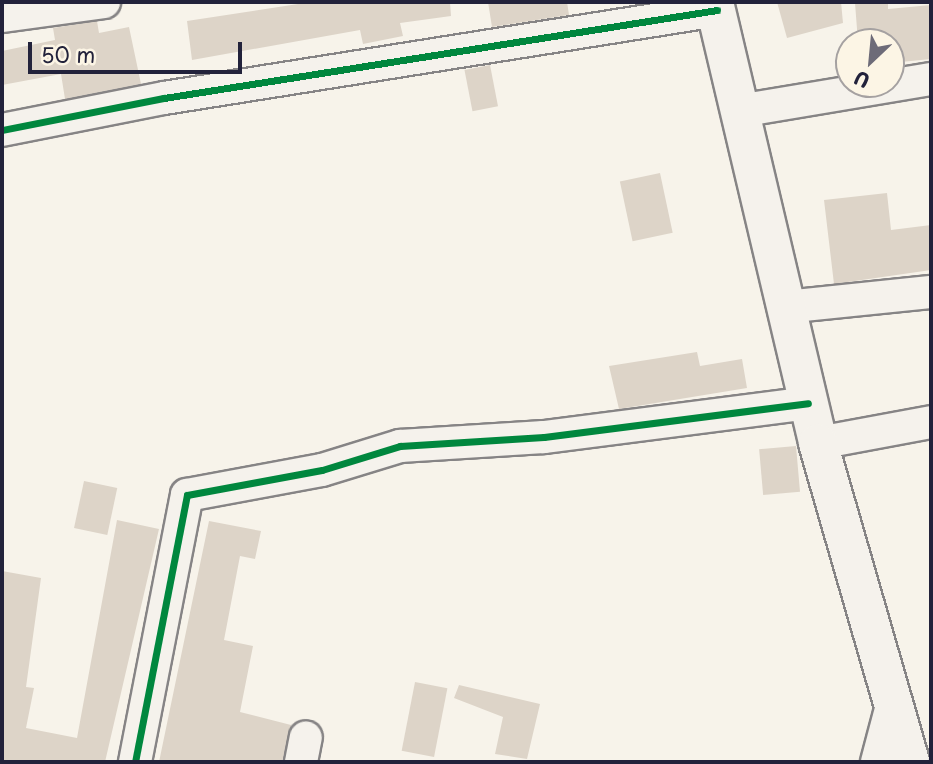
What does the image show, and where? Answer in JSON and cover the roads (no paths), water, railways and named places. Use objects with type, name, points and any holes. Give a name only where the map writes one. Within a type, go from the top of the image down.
[{"type":"main road","points":[[716,6],[818,443],[891,709],[910,762]]},
{"type":"street","points":[[2,16],[104,2]]},
{"type":"street","points":[[2,130],[164,98],[716,6]]},
{"type":"street","points":[[739,111],[931,79]]},
{"type":"street","points":[[785,307],[931,292]]},
{"type":"street","points":[[135,762],[187,495],[321,470],[400,446],[544,437],[808,403]]},
{"type":"street","points":[[818,443],[931,422]]},
{"type":"street","points":[[877,762],[891,709]]}]
